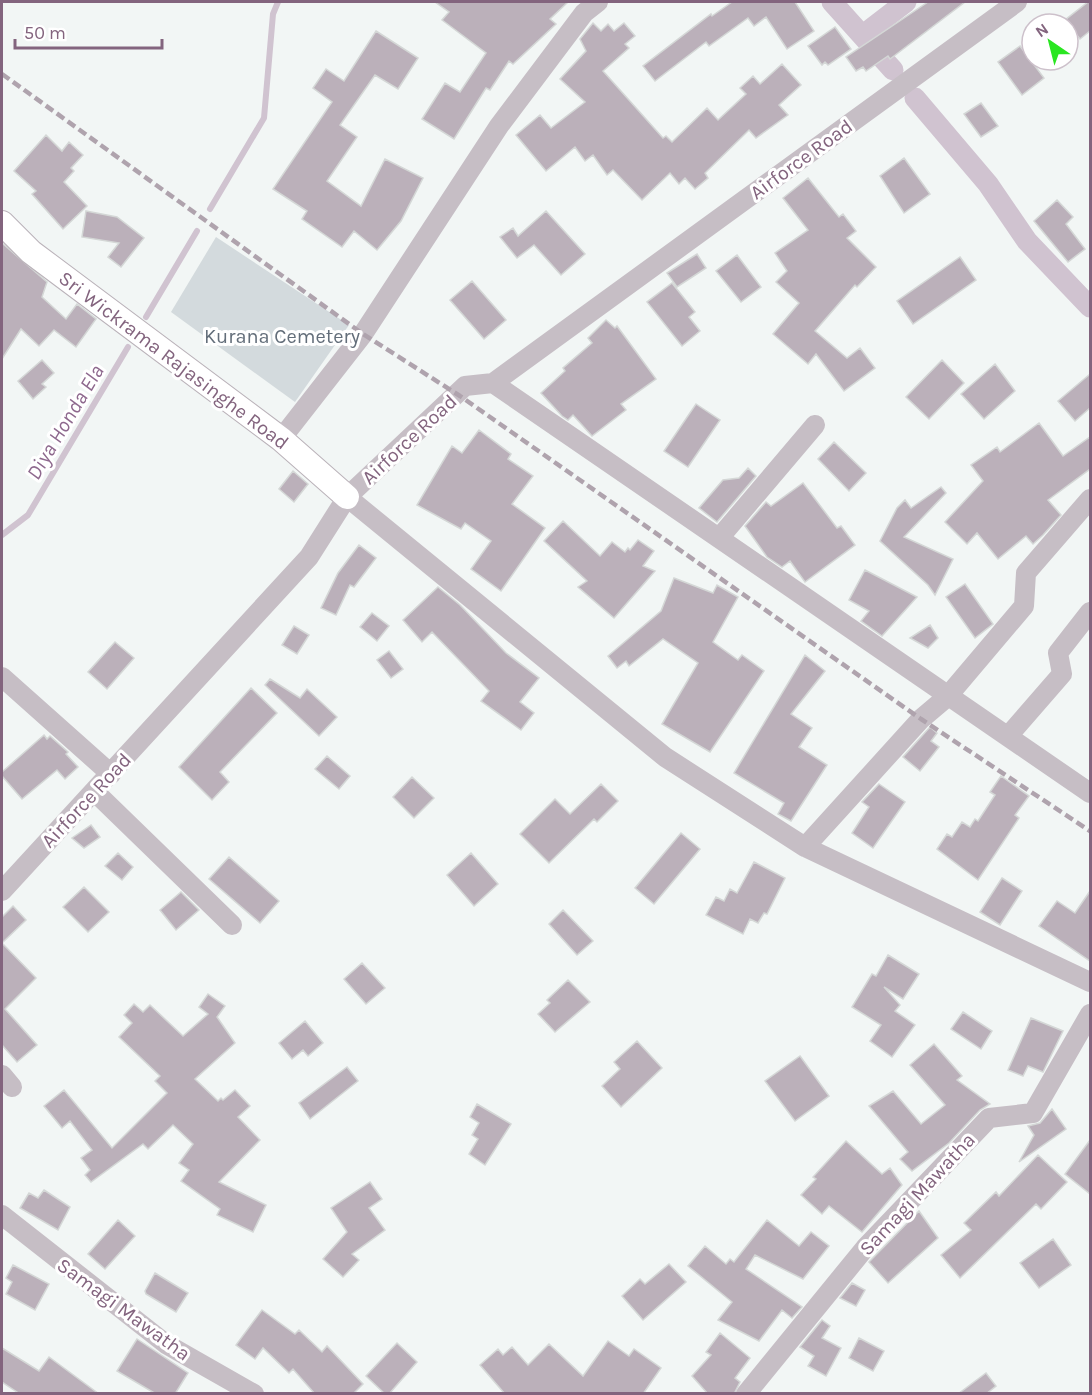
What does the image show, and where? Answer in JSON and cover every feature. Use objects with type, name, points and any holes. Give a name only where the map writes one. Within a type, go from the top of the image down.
[{"type":"main road","name":"Sri Wickrama Rajasinghe Road","points":[[2,224],[31,252],[281,439],[347,497]]},
{"type":"street","points":[[281,439],[363,334],[499,126],[584,14],[598,2]]},
{"type":"street","name":"Airforce Road","points":[[2,891],[309,557],[347,497],[465,386],[493,383],[1017,2]]},
{"type":"street","points":[[493,383],[720,537],[947,697],[1009,735],[1090,793]]},
{"type":"street","points":[[720,537],[815,425]]},
{"type":"street","points":[[347,497],[665,757],[805,847],[1090,982]]},
{"type":"street","points":[[805,847],[921,719],[947,697],[1024,606],[1026,573],[1090,499]]},
{"type":"street","points":[[1009,735],[1062,674],[1058,653],[1090,612]]},
{"type":"street","points":[[2,677],[111,774]]},
{"type":"street","points":[[94,791],[232,925]]},
{"type":"street","name":"Samagi Mawatha","points":[[746,1394],[865,1248],[989,1118],[1033,1113],[1090,1014]]},
{"type":"street","name":"Samagi Mawatha","points":[[2,1215],[166,1344],[254,1394]]},
{"type":"green space","name":"Kurana Cemetery","points":[[216,237],[349,325],[295,402],[171,312]]},
{"type":"building","points":[[435,2],[568,2],[550,19],[556,24],[513,64],[509,61],[490,90],[486,88],[454,139],[422,119],[445,83],[460,92],[486,53],[442,20],[449,12]]},
{"type":"building","points":[[732,2],[795,2],[814,31],[787,49],[766,17],[754,26],[748,18],[709,46],[706,42],[655,81],[643,66],[711,14],[712,16]]},
{"type":"building","points":[[928,2],[965,2],[890,59],[888,56],[866,71],[863,67],[856,71],[846,57]]},
{"type":"building","points":[[1090,2],[1090,31],[1080,39],[1080,12],[1075,12]]},
{"type":"building","points":[[593,23],[601,31],[608,24],[614,31],[624,23],[635,36],[625,44],[629,48],[603,71],[663,138],[666,136],[672,142],[707,108],[718,120],[746,94],[740,88],[753,76],[760,84],[782,64],[801,85],[779,105],[788,115],[756,138],[749,130],[705,173],[708,178],[695,189],[685,178],[679,184],[670,173],[642,200],[613,170],[607,175],[593,155],[585,161],[575,147],[546,171],[516,135],[540,115],[551,128],[585,102],[560,79],[586,51],[580,39]]},
{"type":"building","points":[[835,27],[851,49],[828,65],[825,62],[822,65],[808,46]]},
{"type":"building","points":[[376,31],[418,58],[398,89],[375,75],[340,125],[357,137],[327,181],[361,206],[385,159],[423,178],[401,221],[377,250],[354,231],[342,247],[302,219],[307,211],[273,189],[332,102],[313,88],[326,69],[344,81]]},
{"type":"building","points":[[1020,46],[1020,72],[1040,72],[1044,78],[1022,95],[998,62]]},
{"type":"building","points":[[981,103],[998,126],[981,137],[964,114]]},
{"type":"building","points":[[46,135],[62,151],[69,142],[83,155],[71,168],[74,171],[64,182],[87,206],[63,229],[32,194],[36,191],[14,171]]},
{"type":"building","points":[[904,158],[930,194],[904,213],[880,176]]},
{"type":"building","points":[[808,178],[839,217],[843,214],[856,231],[847,238],[876,267],[857,287],[855,285],[815,331],[847,358],[860,348],[875,368],[844,391],[816,354],[808,364],[773,334],[799,303],[776,282],[787,271],[775,253],[808,230],[783,198]]},
{"type":"building","points":[[1057,200],[1073,217],[1066,224],[1085,249],[1068,262],[1034,221]]},
{"type":"building","points":[[86,211],[117,217],[144,238],[121,267],[108,257],[119,243],[82,237]]},
{"type":"building","points":[[546,211],[585,254],[561,275],[534,245],[517,258],[500,237],[513,228],[518,236]]},
{"type":"building","points":[[2,243],[47,282],[42,297],[66,319],[77,304],[96,319],[76,347],[54,330],[39,346],[21,329],[2,359]]},
{"type":"building","points":[[697,254],[706,268],[677,287],[667,273]]},
{"type":"building","points":[[737,255],[761,287],[741,302],[716,271]]},
{"type":"building","points":[[960,257],[976,280],[913,324],[897,301]]},
{"type":"building","points":[[472,281],[506,320],[484,339],[450,300]]},
{"type":"building","points":[[672,283],[695,312],[689,317],[700,331],[682,346],[647,302]]},
{"type":"building","points":[[606,320],[615,328],[617,326],[656,379],[621,404],[626,410],[592,436],[573,415],[568,420],[562,416],[541,393],[565,371],[563,368],[592,343],[588,338]]},
{"type":"building","points":[[42,360],[54,373],[42,384],[46,387],[33,399],[18,381]]},
{"type":"building","points":[[942,360],[964,383],[929,419],[906,397]]},
{"type":"building","points":[[995,364],[1015,391],[984,419],[961,394]]},
{"type":"building","points":[[1090,374],[1090,408],[1075,421],[1058,401]]},
{"type":"building","points":[[696,404],[720,420],[688,467],[664,451]]},
{"type":"building","points":[[1039,423],[1063,456],[1090,437],[1090,469],[1048,500],[1061,515],[1043,535],[1033,544],[1026,536],[998,559],[977,533],[967,544],[945,522],[983,481],[971,465],[997,447],[1000,452]]},
{"type":"building","points":[[479,430],[511,454],[508,459],[533,476],[512,504],[545,528],[501,591],[471,569],[491,541],[465,523],[461,529],[417,505],[452,446],[462,453]]},
{"type":"building","points":[[834,442],[866,473],[849,491],[818,459]]},
{"type":"building","points":[[748,468],[756,476],[717,522],[699,508],[723,480],[739,478]]},
{"type":"building","points":[[293,471],[308,484],[294,502],[279,489]]},
{"type":"building","points":[[803,483],[837,528],[841,526],[855,545],[805,582],[790,561],[782,567],[767,557],[745,526],[766,502],[771,506]]},
{"type":"building","points":[[941,487],[946,493],[904,537],[953,559],[935,595],[928,585],[880,541],[897,508],[905,500],[911,508]]},
{"type":"building","points":[[563,521],[600,556],[612,542],[625,552],[628,548],[630,550],[638,540],[654,551],[643,566],[655,571],[614,618],[578,587],[587,581],[544,541]]},
{"type":"building","points":[[359,545],[376,558],[354,587],[350,585],[336,615],[321,608],[338,573]]},
{"type":"building","points":[[865,570],[917,597],[882,636],[861,621],[869,611],[849,600]]},
{"type":"building","points":[[674,578],[713,593],[717,585],[738,597],[713,642],[738,660],[742,655],[764,671],[710,752],[662,724],[698,663],[663,639],[629,666],[626,661],[617,668],[608,656],[661,611]]},
{"type":"building","points":[[965,584],[993,624],[975,638],[946,597]]},
{"type":"building","points":[[438,587],[460,605],[506,653],[539,678],[520,702],[534,713],[521,730],[481,701],[489,691],[432,632],[422,642],[403,620]]},
{"type":"building","points":[[372,613],[389,626],[377,641],[360,627]]},
{"type":"building","points":[[930,625],[938,638],[928,648],[910,638]]},
{"type":"building","points":[[294,626],[309,635],[297,654],[282,645]]},
{"type":"building","points":[[115,642],[134,658],[107,689],[88,672]]},
{"type":"building","points":[[389,651],[403,669],[391,678],[377,660]]},
{"type":"building","points":[[805,655],[825,671],[791,714],[812,728],[799,747],[827,765],[791,821],[778,814],[784,803],[734,773]]},
{"type":"building","points":[[270,679],[300,698],[307,689],[337,717],[319,736],[265,685]]},
{"type":"building","points":[[251,688],[277,713],[220,772],[229,782],[212,800],[179,767]]},
{"type":"building","points":[[930,727],[937,733],[931,741],[939,747],[920,771],[903,757]]},
{"type":"building","points":[[44,735],[47,739],[50,736],[68,752],[66,754],[78,767],[65,779],[57,770],[22,799],[2,776],[2,772]]},
{"type":"building","points":[[327,756],[350,776],[339,789],[315,769]]},
{"type":"building","points":[[1001,776],[1029,796],[1015,815],[1019,818],[978,880],[937,849],[947,834],[952,837],[962,822],[970,827],[975,819],[978,821],[995,795],[990,792]]},
{"type":"building","points":[[412,777],[434,798],[414,818],[393,797]]},
{"type":"building","points":[[601,784],[618,801],[597,822],[594,819],[549,863],[520,834],[555,799],[570,814]]},
{"type":"building","points":[[879,784],[905,802],[873,848],[852,833],[869,807],[862,802]]},
{"type":"building","points":[[91,825],[100,837],[84,848],[72,838]]},
{"type":"building","points":[[681,833],[700,849],[654,904],[635,888]]},
{"type":"building","points":[[118,853],[133,867],[122,880],[105,866]]},
{"type":"building","points":[[471,853],[498,884],[474,906],[447,875]]},
{"type":"building","points":[[229,857],[279,901],[260,923],[209,879]]},
{"type":"building","points":[[754,862],[785,878],[767,914],[764,913],[758,923],[750,919],[743,934],[706,915],[716,897],[724,901],[730,889],[737,893]]},
{"type":"building","points":[[1002,878],[1022,891],[1000,925],[980,912]]},
{"type":"building","points":[[84,887],[109,912],[88,932],[63,907]]},
{"type":"building","points":[[1090,891],[1090,961],[1039,926],[1057,901],[1075,913]]},
{"type":"building","points":[[181,892],[199,910],[176,930],[160,910]]},
{"type":"building","points":[[13,906],[26,920],[2,943],[2,917]]},
{"type":"building","points":[[563,910],[593,941],[577,955],[549,924]]},
{"type":"building","points":[[2,943],[36,978],[5,1009],[37,1045],[17,1062],[2,1045]]},
{"type":"building","points":[[888,955],[919,974],[903,999],[884,987],[900,1005],[895,1011],[915,1025],[892,1057],[870,1041],[881,1025],[852,1007],[872,974],[876,976]]},
{"type":"building","points":[[362,963],[385,988],[366,1004],[344,979]]},
{"type":"building","points":[[568,980],[590,1002],[555,1032],[538,1014],[550,1003],[547,1000]]},
{"type":"building","points":[[208,994],[225,1006],[217,1017],[235,1043],[195,1079],[218,1101],[221,1098],[223,1100],[235,1090],[250,1106],[238,1117],[260,1140],[219,1182],[266,1205],[253,1232],[217,1215],[220,1209],[181,1181],[189,1170],[179,1163],[193,1144],[173,1125],[148,1149],[143,1144],[91,1182],[85,1175],[90,1170],[81,1158],[92,1150],[70,1121],[62,1128],[44,1106],[64,1090],[112,1148],[167,1093],[155,1081],[160,1076],[119,1037],[132,1023],[124,1015],[134,1004],[143,1012],[150,1005],[183,1036],[208,1014],[199,1007]]},
{"type":"building","points":[[963,1012],[992,1031],[981,1049],[951,1029]]},
{"type":"building","points":[[1031,1018],[1063,1031],[1043,1072],[1028,1066],[1023,1076],[1008,1070]]},
{"type":"building","points":[[305,1021],[323,1043],[308,1056],[303,1050],[292,1059],[279,1043]]},
{"type":"building","points":[[637,1041],[662,1068],[621,1107],[602,1086],[620,1069],[614,1062]]},
{"type":"building","points":[[934,1044],[962,1076],[957,1080],[990,1104],[980,1110],[949,1143],[912,1171],[900,1159],[908,1152],[869,1106],[893,1091],[921,1124],[945,1105],[910,1065]]},
{"type":"building","points":[[800,1056],[829,1096],[795,1121],[765,1081]]},
{"type":"building","points":[[347,1067],[358,1081],[310,1119],[299,1103]]},
{"type":"building","points":[[477,1104],[511,1124],[485,1165],[469,1154],[478,1139],[472,1135],[479,1123],[470,1117]]},
{"type":"building","points":[[1052,1109],[1066,1129],[1019,1162],[1034,1135],[1028,1126],[1040,1123]]},
{"type":"building","points":[[1090,1140],[1090,1194],[1065,1174]]},
{"type":"building","points":[[846,1141],[882,1174],[890,1168],[902,1185],[862,1232],[829,1206],[822,1214],[801,1195],[816,1179],[813,1177]]},
{"type":"building","points":[[1038,1155],[1067,1182],[1041,1209],[1036,1204],[960,1278],[941,1255],[971,1230],[964,1223],[996,1192],[999,1196]]},
{"type":"building","points":[[370,1182],[382,1199],[369,1208],[385,1230],[352,1254],[359,1260],[343,1277],[323,1259],[347,1232],[331,1208]]},
{"type":"building","points":[[44,1190],[70,1207],[58,1230],[20,1208],[29,1193],[38,1198]]},
{"type":"building","points":[[919,1211],[938,1238],[888,1283],[869,1262]]},
{"type":"building","points":[[118,1220],[135,1236],[105,1269],[88,1254]]},
{"type":"building","points":[[767,1220],[799,1246],[811,1232],[829,1246],[803,1279],[755,1255],[746,1269],[802,1307],[792,1318],[782,1310],[759,1341],[718,1320],[732,1302],[688,1266],[705,1246],[726,1264],[730,1259],[734,1262]]},
{"type":"building","points":[[1053,1239],[1071,1265],[1039,1288],[1020,1263]]},
{"type":"building","points":[[669,1264],[686,1282],[643,1320],[622,1296],[640,1279],[645,1284]]},
{"type":"building","points":[[13,1265],[49,1284],[35,1310],[6,1294],[12,1282],[6,1278]]},
{"type":"building","points":[[155,1273],[188,1293],[176,1312],[146,1294],[145,1291]]},
{"type":"building","points":[[852,1283],[865,1290],[856,1306],[840,1298]]},
{"type":"building","points":[[262,1310],[295,1334],[299,1330],[322,1352],[327,1346],[363,1384],[353,1394],[315,1394],[293,1369],[289,1373],[263,1348],[255,1359],[236,1345]]},
{"type":"building","points":[[822,1320],[830,1326],[822,1338],[841,1348],[826,1376],[808,1366],[814,1356],[800,1347]]},
{"type":"building","points":[[720,1333],[750,1358],[735,1378],[740,1382],[734,1394],[708,1394],[692,1376],[711,1355],[706,1352]]},
{"type":"building","points":[[859,1338],[884,1351],[873,1371],[849,1358]]},
{"type":"building","points":[[137,1339],[188,1373],[175,1394],[156,1394],[117,1371]]},
{"type":"building","points":[[608,1341],[629,1356],[634,1349],[661,1368],[643,1394],[505,1394],[480,1365],[498,1349],[503,1355],[512,1347],[528,1365],[549,1344],[583,1376]]},
{"type":"building","points":[[397,1343],[417,1362],[389,1394],[385,1394],[366,1376]]},
{"type":"building","points":[[2,1348],[39,1371],[49,1357],[99,1394],[20,1394],[2,1382]]},
{"type":"building","points":[[986,1373],[996,1386],[986,1394],[958,1394]]},
{"type":"waterway","name":"Diya Honda Ela","points":[[210,209],[264,118],[273,14],[278,2]]},
{"type":"waterway","points":[[832,2],[893,70]]},
{"type":"waterway","points":[[863,35],[906,2]]},
{"type":"waterway","points":[[915,98],[988,184],[1027,241],[1090,307]]},
{"type":"waterway","name":"Diya Honda Ela","points":[[146,317],[197,231]]},
{"type":"waterway","name":"Diya Honda Ela","points":[[2,535],[28,515],[128,347]]},
{"type":"railway","points":[[2,74],[363,334],[460,396],[921,719],[1090,831]]}]
